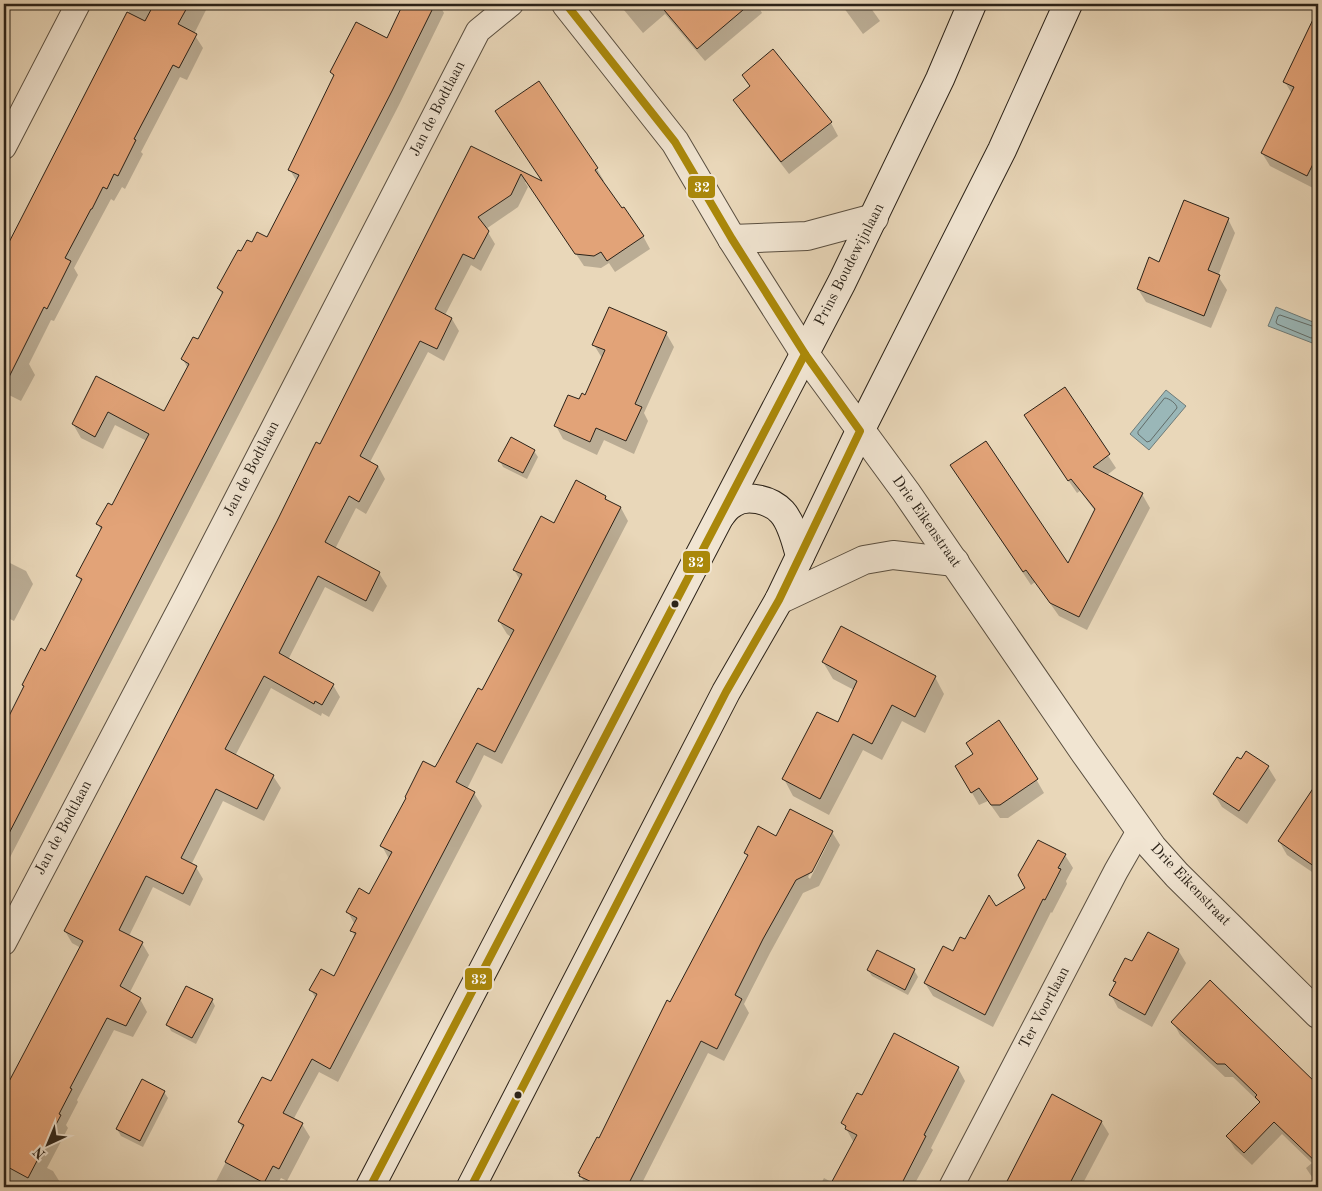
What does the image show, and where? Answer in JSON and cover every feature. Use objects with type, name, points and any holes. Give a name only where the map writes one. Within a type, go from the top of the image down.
[{"type":"main road","name":"Drie Eikenstraat","points":[[566,4],[675,142],[732,239],[805,354],[955,562],[1085,753],[1152,847],[1177,875],[1318,1014]]},
{"type":"main road","name":"Prins Boudewijnlaan","points":[[370,1187],[805,354],[874,218],[940,79],[972,4]]},
{"type":"main road","points":[[471,1187],[726,692],[779,600],[860,431],[1002,150],[1068,4]]},
{"type":"main road","points":[[732,239],[807,236],[874,218]]},
{"type":"main road","points":[[721,515],[732,503],[750,498],[768,502],[783,513],[791,528],[800,556]]},
{"type":"main road","points":[[779,600],[864,560],[893,555],[955,562]]},
{"type":"street","points":[[4,147],[78,4]]},
{"type":"street","name":"Jan de Bodtlaan","points":[[4,943],[188,594],[478,31],[511,4]]},
{"type":"street","name":"Ter Voortlaan","points":[[951,1187],[1107,888],[1140,829]]},
{"type":"water","points":[[1276,307],[1318,324],[1318,336],[1315,344],[1268,326]]},
{"type":"water","points":[[1166,390],[1186,406],[1149,450],[1130,434]]},
{"type":"building","points":[[154,4],[189,4],[178,24],[197,34],[179,68],[173,65],[134,139],[136,140],[118,176],[114,174],[107,189],[103,187],[65,258],[71,261],[47,309],[44,307],[4,387],[4,252],[127,12],[145,21]]},
{"type":"building","points":[[403,4],[435,4],[392,91],[4,843],[4,726],[41,648],[45,651],[82,579],[76,576],[102,527],[96,524],[108,503],[112,505],[149,434],[108,412],[95,437],[72,424],[96,376],[164,411],[189,364],[181,359],[193,337],[198,339],[223,292],[217,288],[238,250],[241,251],[247,240],[252,242],[257,232],[267,237],[299,175],[288,170],[334,75],[330,72],[356,22],[387,38]]},
{"type":"building","points":[[659,4],[750,4],[697,49]]},
{"type":"building","points":[[1318,9],[1318,154],[1307,176],[1261,153],[1294,87],[1283,82]]},
{"type":"building","points":[[773,49],[832,122],[781,162],[733,100],[750,86],[742,75]]},
{"type":"building","points":[[539,81],[598,168],[595,170],[644,236],[607,261],[601,252],[594,256],[575,254],[521,174],[511,195],[478,217],[489,231],[474,259],[463,254],[435,309],[452,318],[437,349],[420,341],[360,456],[378,466],[359,502],[349,496],[325,542],[380,572],[366,601],[318,576],[279,653],[334,684],[322,705],[315,701],[314,704],[264,676],[225,749],[274,775],[257,809],[216,789],[181,858],[197,866],[183,894],[146,876],[119,930],[143,942],[120,986],[141,998],[126,1026],[107,1018],[70,1088],[72,1089],[59,1114],[61,1115],[28,1178],[4,1165],[4,1091],[83,941],[64,931],[277,521],[316,442],[320,444],[471,146],[542,181],[495,111]]},
{"type":"building","points":[[1184,200],[1229,218],[1208,270],[1220,275],[1204,316],[1137,289],[1149,257],[1159,262]]},
{"type":"building","points":[[609,307],[667,332],[635,404],[642,407],[626,441],[596,428],[590,442],[554,426],[568,395],[579,399],[582,393],[585,395],[605,350],[592,345]]},
{"type":"building","points":[[1065,387],[1110,454],[1093,467],[1143,493],[1079,617],[1050,603],[1026,570],[1023,572],[950,465],[986,441],[1068,563],[1095,509],[1071,479],[1068,481],[1024,415]]},
{"type":"building","points":[[511,437],[535,450],[523,473],[498,461]]},
{"type":"building","points":[[576,480],[606,496],[605,499],[621,507],[495,752],[477,743],[456,782],[475,792],[330,1069],[312,1059],[283,1113],[303,1123],[279,1169],[273,1166],[264,1183],[225,1162],[244,1125],[238,1122],[262,1077],[271,1081],[317,994],[309,990],[321,969],[334,976],[356,933],[350,931],[357,918],[346,912],[359,888],[369,894],[392,852],[380,846],[406,798],[423,761],[435,767],[478,688],[482,690],[514,630],[498,621],[522,574],[513,570],[541,516],[554,523]]},
{"type":"building","points":[[841,626],[936,676],[915,717],[892,705],[872,744],[853,734],[820,799],[782,779],[817,712],[838,722],[857,681],[822,662]]},
{"type":"building","points":[[999,720],[1038,779],[1000,805],[991,805],[979,788],[971,793],[955,766],[973,754],[966,743]]},
{"type":"building","points":[[1246,751],[1269,766],[1239,811],[1213,794],[1237,757],[1241,759]]},
{"type":"building","points":[[1318,781],[1318,869],[1278,841]]},
{"type":"building","points":[[790,809],[833,831],[812,872],[796,880],[763,939],[735,995],[742,999],[717,1049],[701,1041],[627,1187],[602,1187],[579,1176],[580,1174],[578,1173],[597,1137],[599,1138],[667,1000],[670,1002],[748,855],[744,853],[758,826],[776,836]]},
{"type":"building","points":[[1038,840],[1066,854],[1058,868],[1061,869],[1045,900],[1043,899],[985,1015],[924,983],[943,946],[953,951],[960,937],[965,939],[989,895],[996,906],[1025,888],[1018,875]]},
{"type":"building","points":[[1148,932],[1179,949],[1145,1015],[1109,995],[1116,982],[1113,981],[1125,958],[1132,961]]},
{"type":"building","points":[[877,950],[915,969],[905,990],[867,970]]},
{"type":"building","points":[[1210,980],[1318,1085],[1318,1164],[1274,1122],[1244,1153],[1226,1136],[1260,1102],[1255,1097],[1257,1095],[1225,1064],[1217,1064],[1171,1022]]},
{"type":"building","points":[[186,986],[213,999],[192,1038],[166,1025]]},
{"type":"building","points":[[894,1033],[959,1067],[900,1187],[829,1187],[857,1135],[845,1129],[846,1126],[841,1123],[857,1093],[862,1095]]},
{"type":"building","points":[[142,1079],[165,1091],[140,1141],[116,1129]]},
{"type":"building","points":[[1052,1094],[1102,1121],[1068,1187],[1004,1187]]},
{"type":"transit line","name":"32","points":[[471,1187],[726,692],[779,600],[860,431],[805,354],[732,239],[675,142],[566,4]]},
{"type":"transit line","name":"32","points":[[370,1187],[805,354]]}]
